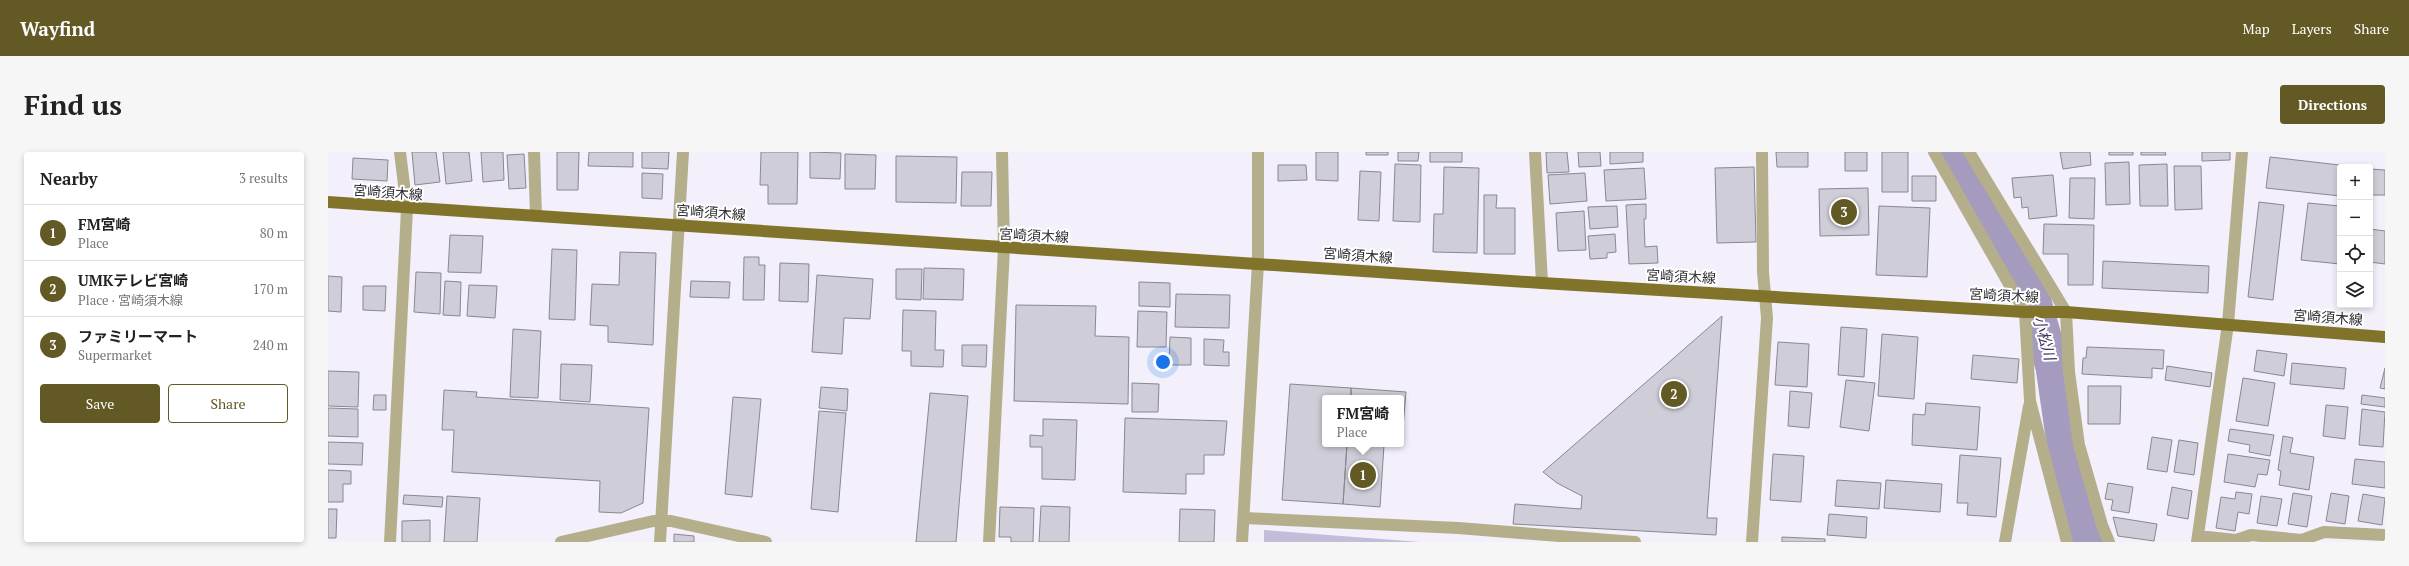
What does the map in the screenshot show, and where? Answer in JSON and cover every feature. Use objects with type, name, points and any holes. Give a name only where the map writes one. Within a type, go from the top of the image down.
[{"type":"main road","name":"宮崎須木線","points":[[328,202],[407,209],[680,224],[1004,248],[1258,263],[1542,283],[1764,295],[2025,312],[2062,312],[2385,337]]},
{"type":"street","points":[[390,542],[407,209],[400,152]]},
{"type":"street","points":[[534,152],[536,216]]},
{"type":"street","points":[[660,542],[680,224],[683,152]]},
{"type":"street","points":[[989,542],[1004,248],[1002,152]]},
{"type":"street","points":[[1242,542],[1258,263],[1258,152]]},
{"type":"street","points":[[1535,152],[1542,283]]},
{"type":"street","points":[[1752,542],[1767,318],[1764,295],[1762,152]]},
{"type":"street","points":[[1934,152],[2025,312],[2030,400],[2067,542]]},
{"type":"street","points":[[1969,152],[2062,312],[2079,445],[2102,525],[2109,542]]},
{"type":"street","points":[[2242,152],[2228,324],[2197,539],[2236,540],[2251,535],[2302,540],[2324,532],[2385,535]]},
{"type":"street","points":[[2005,542],[2030,400]]},
{"type":"street","points":[[1244,518],[1458,528],[1635,542]]},
{"type":"street","points":[[561,542],[662,519],[766,542]]},
{"type":"shaded area","points":[[1264,530],[1420,542],[1264,542]]},
{"type":"building","points":[[412,152],[436,152],[440,182],[415,185]]},
{"type":"building","points":[[443,152],[469,152],[472,181],[446,184]]},
{"type":"building","points":[[481,152],[503,152],[504,180],[483,182]]},
{"type":"building","points":[[557,152],[579,152],[578,190],[557,190]]},
{"type":"building","points":[[589,152],[633,152],[633,167],[588,166]]},
{"type":"building","points":[[642,152],[669,152],[668,169],[642,168]]},
{"type":"building","points":[[761,152],[798,152],[797,204],[768,204],[768,185],[760,185]]},
{"type":"building","points":[[810,152],[841,153],[840,179],[810,178]]},
{"type":"building","points":[[1316,152],[1338,152],[1338,181],[1316,180]]},
{"type":"building","points":[[1366,152],[1388,152],[1388,155],[1366,155]]},
{"type":"building","points":[[1398,152],[1419,152],[1418,161],[1398,161]]},
{"type":"building","points":[[1430,152],[1462,152],[1462,162],[1430,162]]},
{"type":"building","points":[[1546,152],[1567,152],[1569,172],[1547,173]]},
{"type":"building","points":[[1578,152],[1600,152],[1601,166],[1579,167]]},
{"type":"building","points":[[1610,152],[1643,152],[1643,162],[1610,164]]},
{"type":"building","points":[[1776,152],[1808,152],[1808,167],[1777,167]]},
{"type":"building","points":[[1845,152],[1867,152],[1867,171],[1845,171]]},
{"type":"building","points":[[1882,152],[1908,152],[1908,192],[1882,192]]},
{"type":"building","points":[[2060,152],[2090,152],[2091,165],[2063,169]]},
{"type":"building","points":[[2109,152],[2133,152],[2133,155],[2109,155]]},
{"type":"building","points":[[2141,152],[2165,152],[2166,155],[2141,155]]},
{"type":"building","points":[[2202,152],[2230,152],[2230,160],[2202,161]]},
{"type":"building","points":[[524,154],[526,188],[509,189],[507,155]]},
{"type":"building","points":[[845,154],[876,155],[875,189],[845,189]]},
{"type":"building","points":[[896,156],[957,157],[956,203],[896,202]]},
{"type":"building","points":[[2270,157],[2337,165],[2337,196],[2266,188]]},
{"type":"building","points":[[353,158],[388,160],[387,181],[352,179]]},
{"type":"building","points":[[2129,162],[2130,204],[2106,205],[2105,163]]},
{"type":"building","points":[[1395,164],[1421,165],[1420,222],[1393,221]]},
{"type":"building","points":[[2167,164],[2168,206],[2140,206],[2139,165]]},
{"type":"building","points":[[1278,165],[1306,165],[1307,180],[1278,181]]},
{"type":"building","points":[[2174,166],[2201,166],[2202,209],[2175,210]]},
{"type":"building","points":[[1444,167],[1479,168],[1477,253],[1433,252],[1434,214],[1443,214]]},
{"type":"building","points":[[1754,167],[1756,242],[1717,243],[1715,168]]},
{"type":"building","points":[[1644,168],[1646,199],[1606,201],[1604,170]]},
{"type":"building","points":[[2373,169],[2385,170],[2385,195],[2373,195]]},
{"type":"building","points":[[1360,171],[1381,172],[1379,221],[1358,220]]},
{"type":"building","points":[[962,172],[992,172],[991,206],[961,206]]},
{"type":"building","points":[[642,173],[663,174],[662,199],[642,198]]},
{"type":"building","points":[[1585,173],[1587,201],[1550,204],[1548,175]]},
{"type":"building","points":[[2053,175],[2057,216],[2029,219],[2028,207],[2022,208],[2021,197],[2014,198],[2012,178]]},
{"type":"building","points":[[1912,176],[1936,176],[1936,201],[1912,201]]},
{"type":"building","points":[[2070,178],[2095,178],[2094,219],[2069,218]]},
{"type":"building","points":[[1868,188],[1869,235],[1820,236],[1819,189]]},
{"type":"building","points":[[1484,195],[1497,195],[1496,208],[1515,208],[1515,254],[1484,254]]},
{"type":"building","points":[[2259,202],[2284,205],[2273,300],[2248,297]]},
{"type":"building","points":[[2308,203],[2337,206],[2337,264],[2301,260]]},
{"type":"building","points":[[1646,204],[1646,219],[1644,219],[1645,247],[1657,246],[1658,263],[1629,264],[1626,205]]},
{"type":"building","points":[[1617,206],[1618,227],[1590,229],[1588,207]]},
{"type":"building","points":[[1879,206],[1930,208],[1927,277],[1876,275]]},
{"type":"building","points":[[1584,211],[1586,250],[1558,251],[1556,213]]},
{"type":"building","points":[[2044,224],[2094,225],[2093,285],[2068,285],[2068,254],[2043,254]]},
{"type":"building","points":[[2373,229],[2385,231],[2385,264],[2373,262]]},
{"type":"building","points":[[1615,234],[1616,252],[1607,253],[1607,258],[1590,259],[1588,236]]},
{"type":"building","points":[[450,235],[483,236],[481,273],[448,272]]},
{"type":"building","points":[[552,249],[577,250],[575,320],[549,319]]},
{"type":"building","points":[[620,252],[656,253],[653,345],[608,342],[608,326],[590,325],[592,284],[619,285]]},
{"type":"building","points":[[744,257],[759,257],[759,265],[765,265],[764,300],[743,300]]},
{"type":"building","points":[[2103,261],[2209,266],[2208,293],[2102,288]]},
{"type":"building","points":[[780,263],[809,264],[808,302],[779,301]]},
{"type":"building","points":[[924,268],[964,269],[963,300],[923,299]]},
{"type":"building","points":[[896,269],[922,269],[921,300],[896,299]]},
{"type":"building","points":[[416,272],[441,273],[440,314],[414,312]]},
{"type":"building","points":[[817,275],[873,279],[870,319],[844,318],[842,354],[812,352]]},
{"type":"building","points":[[328,276],[342,277],[341,312],[328,311]]},
{"type":"building","points":[[445,281],[461,282],[460,316],[443,315]]},
{"type":"building","points":[[691,281],[730,282],[729,298],[690,297]]},
{"type":"building","points":[[1139,282],[1170,283],[1170,307],[1139,306]]},
{"type":"building","points":[[469,285],[497,286],[495,318],[467,316]]},
{"type":"building","points":[[363,286],[386,286],[385,311],[363,310]]},
{"type":"building","points":[[1176,294],[1230,295],[1229,328],[1175,327]]},
{"type":"building","points":[[1016,305],[1096,306],[1095,336],[1129,337],[1128,404],[1014,401]]},
{"type":"building","points":[[903,310],[936,311],[935,350],[944,350],[943,367],[911,366],[911,351],[902,351]]},
{"type":"building","points":[[1138,311],[1167,312],[1166,347],[1137,347]]},
{"type":"building","points":[[1722,316],[1707,518],[1717,518],[1716,535],[1513,524],[1515,504],[1581,509],[1582,496],[1557,483],[1543,472]]},
{"type":"building","points":[[1841,327],[1867,329],[1864,377],[1838,375]]},
{"type":"building","points":[[513,329],[541,331],[538,398],[510,397]]},
{"type":"building","points":[[1882,334],[1918,337],[1914,399],[1878,396]]},
{"type":"building","points":[[1170,337],[1191,338],[1191,365],[1169,365]]},
{"type":"building","points":[[1204,339],[1224,340],[1223,352],[1229,352],[1229,366],[1204,365]]},
{"type":"building","points":[[1778,342],[1809,344],[1807,387],[1775,385]]},
{"type":"building","points":[[962,345],[987,345],[986,367],[962,366]]},
{"type":"building","points":[[2087,347],[2164,350],[2163,369],[2152,368],[2152,378],[2082,374],[2083,358],[2086,358]]},
{"type":"building","points":[[2257,350],[2287,354],[2284,376],[2254,371]]},
{"type":"building","points":[[1973,355],[2019,359],[2017,383],[1971,379]]},
{"type":"building","points":[[2292,363],[2346,368],[2344,389],[2290,384]]},
{"type":"building","points":[[561,364],[592,365],[590,402],[560,400]]},
{"type":"building","points":[[2167,366],[2212,373],[2210,387],[2165,380]]},
{"type":"building","points":[[2385,368],[2385,389],[2380,388]]},
{"type":"building","points":[[328,371],[359,372],[358,407],[328,406]]},
{"type":"building","points":[[2243,378],[2275,383],[2268,426],[2236,421]]},
{"type":"building","points":[[1846,380],[1875,383],[1869,431],[1840,427]]},
{"type":"building","points":[[1132,383],[1159,384],[1158,412],[1132,412]]},
{"type":"building","points":[[1290,384],[1351,388],[1351,395],[1322,395],[1322,447],[1347,447],[1343,504],[1282,500]]},
{"type":"building","points":[[2088,386],[2121,386],[2120,424],[2088,424]]},
{"type":"building","points":[[821,387],[848,389],[847,411],[819,408]]},
{"type":"building","points":[[1351,388],[1406,392],[1404,415],[1404,395],[1351,395]]},
{"type":"building","points":[[444,390],[477,392],[476,397],[649,408],[643,503],[621,513],[599,512],[600,481],[452,472],[454,430],[442,430]]},
{"type":"building","points":[[1790,391],[1812,393],[1809,428],[1788,426]]},
{"type":"building","points":[[930,393],[968,396],[956,542],[916,542]]},
{"type":"building","points":[[374,395],[386,395],[386,410],[373,410]]},
{"type":"building","points":[[2362,395],[2385,398],[2385,407],[2361,404]]},
{"type":"building","points":[[733,397],[761,399],[752,497],[725,494]]},
{"type":"building","points":[[1926,403],[1980,407],[1977,450],[1912,445],[1913,414],[1925,415]]},
{"type":"building","points":[[2326,405],[2348,407],[2345,439],[2323,436]]},
{"type":"building","points":[[328,408],[358,409],[358,437],[328,436]]},
{"type":"building","points":[[2362,409],[2385,412],[2383,447],[2359,445]]},
{"type":"building","points":[[819,411],[846,413],[838,512],[811,509]]},
{"type":"building","points":[[1125,418],[1227,421],[1224,455],[1204,455],[1204,474],[1186,474],[1186,494],[1123,492]]},
{"type":"building","points":[[1043,419],[1077,420],[1075,480],[1042,479],[1042,447],[1030,447],[1030,435],[1043,436]]},
{"type":"building","points":[[2230,429],[2274,435],[2270,456],[2249,452],[2250,445],[2228,441]]},
{"type":"building","points":[[2283,436],[2293,438],[2290,453],[2314,457],[2309,490],[2279,485],[2281,471],[2278,470]]},
{"type":"building","points":[[2152,437],[2172,440],[2167,472],[2147,469]]},
{"type":"building","points":[[2179,440],[2198,443],[2194,475],[2174,472]]},
{"type":"building","points":[[328,442],[363,443],[362,465],[328,464]]},
{"type":"building","points":[[1347,447],[1384,447],[1380,507],[1343,504]]},
{"type":"building","points":[[1773,454],[1804,456],[1801,502],[1770,500]]},
{"type":"building","points":[[2228,454],[2270,460],[2267,475],[2258,474],[2255,487],[2224,482]]},
{"type":"building","points":[[1960,455],[2001,458],[1996,517],[1967,515],[1968,503],[1957,503]]},
{"type":"building","points":[[2355,459],[2385,462],[2385,488],[2352,484]]},
{"type":"building","points":[[328,470],[351,471],[351,484],[343,484],[343,502],[328,502]]},
{"type":"building","points":[[1837,480],[1881,483],[1879,509],[1835,506]]},
{"type":"building","points":[[1886,480],[1942,484],[1940,512],[1884,508]]},
{"type":"building","points":[[2108,483],[2133,487],[2129,513],[2111,510],[2113,500],[2105,499]]},
{"type":"building","points":[[2172,487],[2192,491],[2188,519],[2167,515]]},
{"type":"building","points":[[2236,492],[2252,494],[2249,514],[2238,512],[2235,531],[2216,528],[2221,497],[2235,499]]},
{"type":"building","points":[[2293,493],[2312,496],[2307,527],[2288,524]]},
{"type":"building","points":[[2331,493],[2349,496],[2345,524],[2326,521]]},
{"type":"building","points":[[2363,494],[2385,498],[2382,525],[2358,521]]},
{"type":"building","points":[[404,495],[443,497],[442,507],[403,504]]},
{"type":"building","points":[[447,496],[480,498],[477,542],[444,542]]},
{"type":"building","points":[[2261,496],[2282,499],[2277,526],[2257,523]]},
{"type":"building","points":[[1041,506],[1070,507],[1069,542],[1039,542]]},
{"type":"building","points":[[1000,507],[1034,508],[1033,542],[1011,542],[1011,537],[999,537]]},
{"type":"building","points":[[328,509],[337,509],[336,538],[328,538]]},
{"type":"building","points":[[1180,509],[1215,510],[1214,542],[1179,542]]},
{"type":"building","points":[[1829,514],[1867,517],[1866,538],[1827,535]]},
{"type":"building","points":[[2113,517],[2157,524],[2154,541],[2118,536]]},
{"type":"building","points":[[430,520],[430,542],[402,542],[402,521]]},
{"type":"building","points":[[674,534],[694,536],[694,542],[674,542]]},
{"type":"building","points":[[1782,537],[1825,539],[1825,542],[1782,542]]},
{"type":"waterway","name":"小松川","points":[[1951,152],[2028,282],[2053,367],[2074,512],[2087,542]]},
{"type":"place","name":"ファミリーマート","points":[[1844,212]]},
{"type":"place","name":"UMKテレビ宮崎","points":[[1674,394]]},
{"type":"place","name":"FM宮崎","points":[[1363,475]]}]
